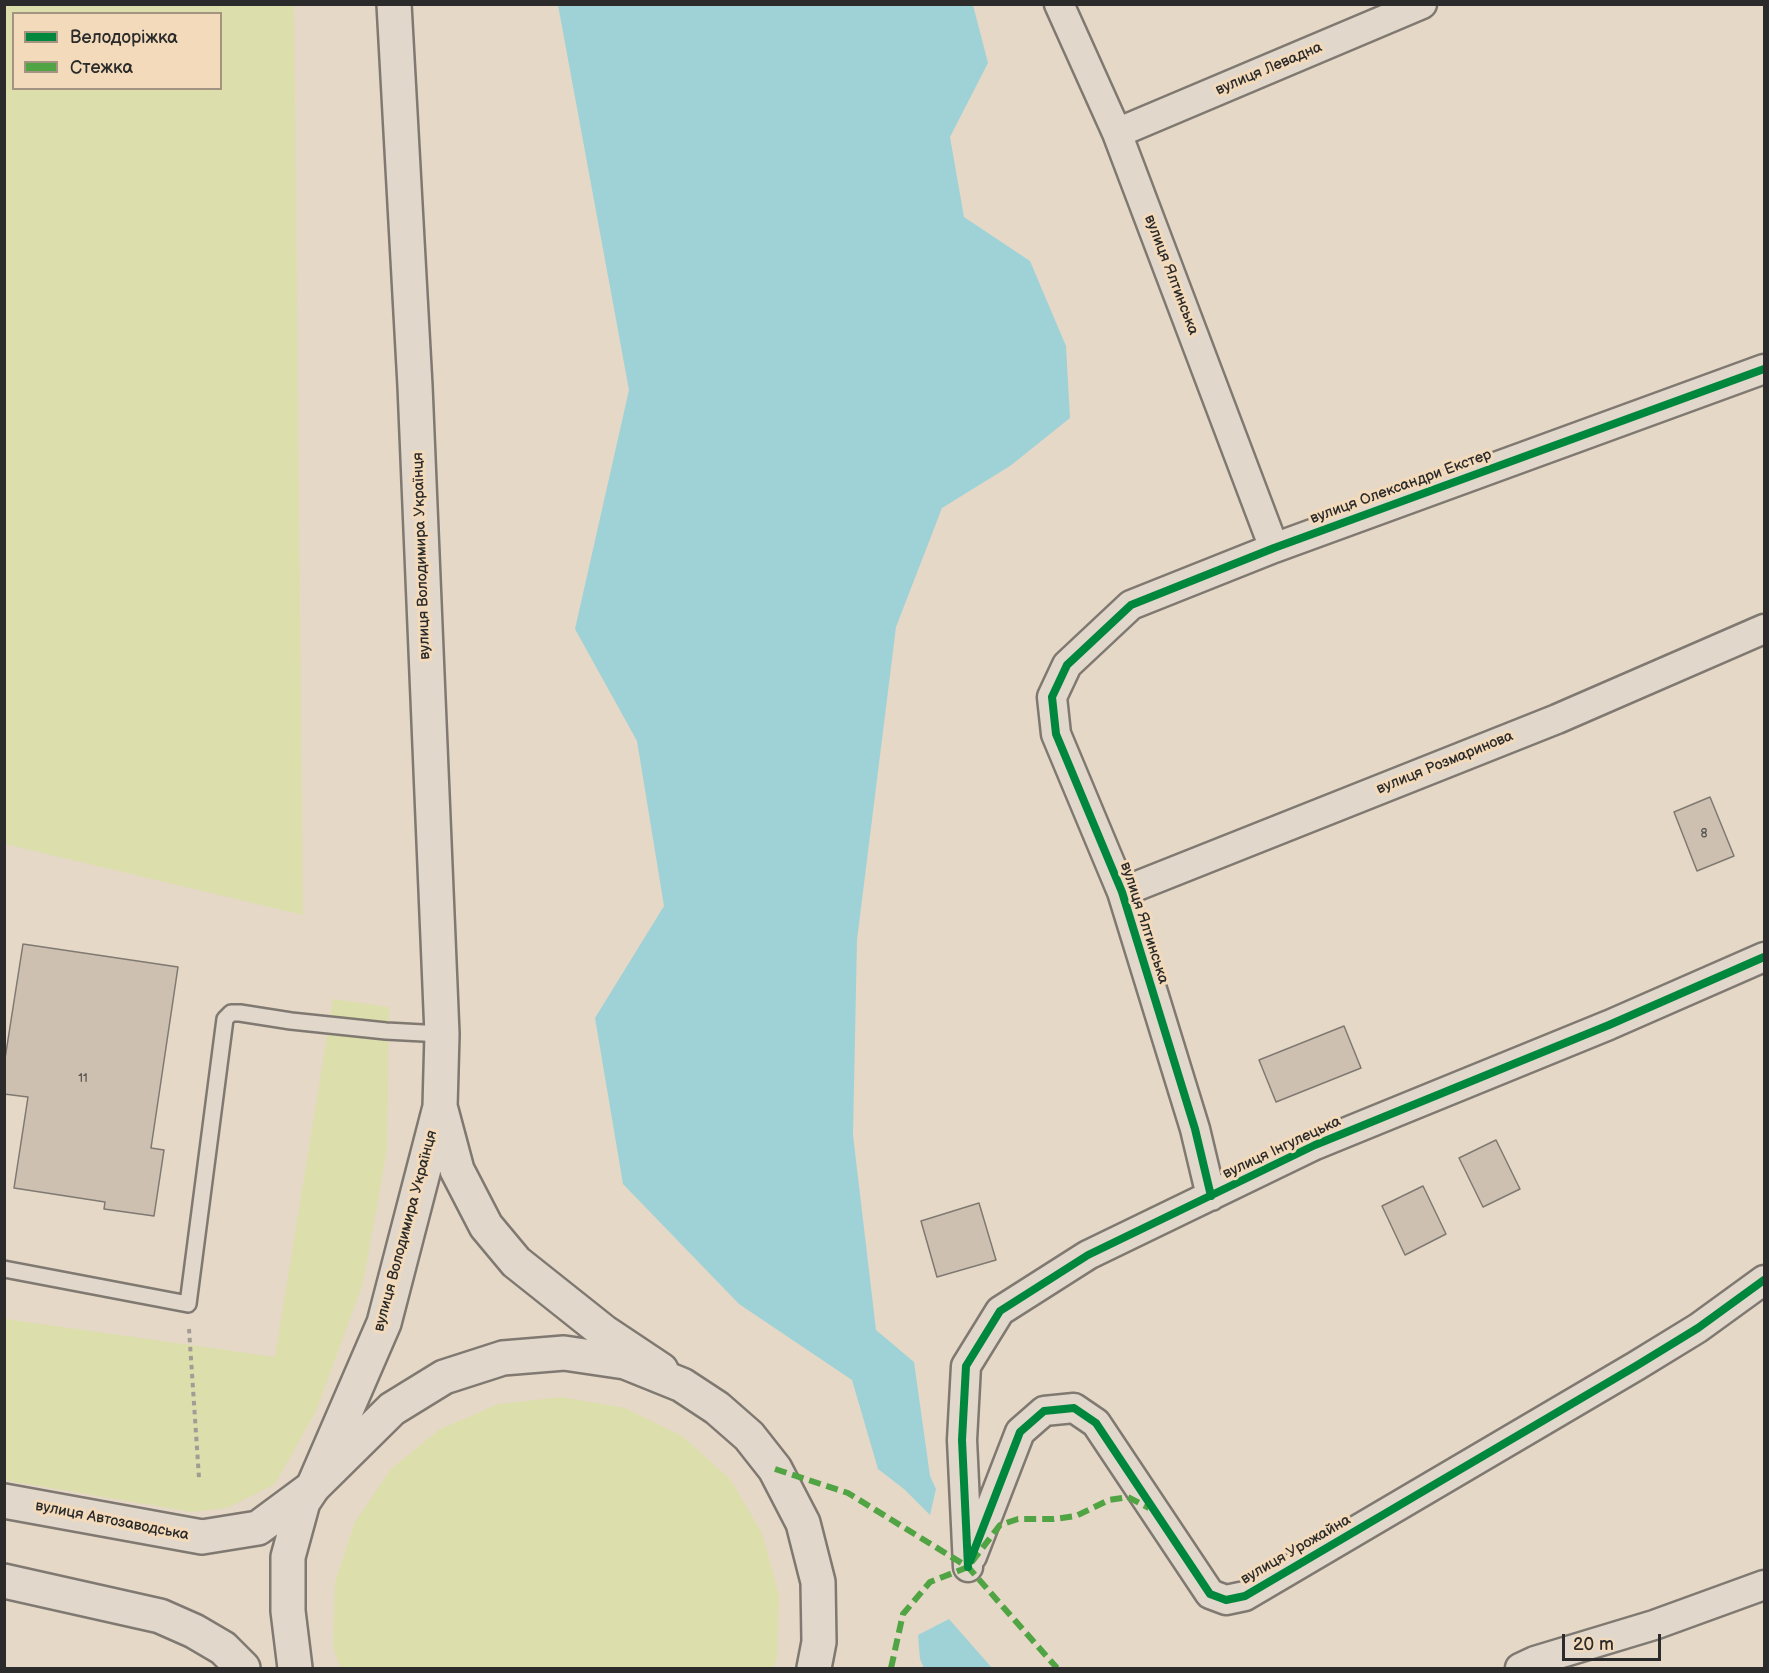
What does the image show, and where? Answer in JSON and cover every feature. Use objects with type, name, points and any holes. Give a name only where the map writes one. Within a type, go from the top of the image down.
[{"type":"main road","name":"вулиця Володимира Українця","points":[[295,1668],[288,1611],[288,1557],[303,1502],[313,1487],[384,1323],[440,1107],[442,1034],[415,386],[394,4]]},
{"type":"main road","name":"вулиця Володимира Українця","points":[[440,1107],[457,1170],[486,1226],[516,1262],[604,1332],[682,1385]]},
{"type":"main road","name":"вулиця Володимира Українця","points":[[313,1487],[392,1409],[444,1377],[502,1358],[564,1353],[625,1362],[682,1385]]},
{"type":"main road","points":[[682,1385],[725,1415],[749,1436],[775,1469],[803,1523],[818,1582],[819,1642],[814,1668]]},
{"type":"main road","name":"вулиця Автозаводська","points":[[4,1501],[202,1538],[258,1528],[313,1487]]},
{"type":"main road","points":[[4,1581],[160,1616],[194,1631],[223,1648],[243,1668]]},
{"type":"street","name":"вулиця Ялтинська","points":[[1059,4],[1117,133],[1274,548]]},
{"type":"street","name":"вулиця Левадна","points":[[1117,133],[1422,4]]},
{"type":"street","name":"вулиця Олександри Екстер","points":[[1067,664],[1131,605],[1274,548],[1764,369]]},
{"type":"street","name":"вулиця Розмаринова","points":[[1122,892],[1557,719],[1764,630]]},
{"type":"street","name":"вулиця Ялтинська","points":[[1067,664],[1052,697],[1056,734],[1122,892],[1195,1129],[1211,1196]]},
{"type":"street","name":"вулиця Інгулецька","points":[[968,1567],[962,1440],[966,1366],[1000,1311],[1088,1255],[1315,1145],[1610,1025],[1764,957]]},
{"type":"street","name":"вулиця Урожайна","points":[[968,1567],[1020,1432],[1044,1412],[1074,1408],[1096,1423],[1210,1594],[1226,1600],[1245,1596],[1636,1366],[1698,1328],[1764,1280]]},
{"type":"street","points":[[1520,1668],[1535,1661],[1654,1625],[1764,1585]]},
{"type":"lane","points":[[4,1269],[188,1304],[225,1019],[231,1013],[386,1031],[442,1034]]},
{"type":"path","points":[[188,1304],[199,1478]]},
{"type":"green space","points":[[5,4],[294,5],[303,915],[5,844]]},
{"type":"green space","points":[[333,999],[389,1007],[387,1150],[363,1283],[316,1411],[275,1484],[227,1508],[192,1512],[9,1481],[4,1478],[6,1319],[275,1357]]},
{"type":"green space","points":[[562,1397],[625,1408],[682,1436],[730,1479],[762,1533],[779,1595],[777,1658],[773,1668],[340,1668],[333,1646],[335,1582],[355,1522],[391,1469],[440,1429],[499,1404]]},
{"type":"water","points":[[558,5],[973,5],[988,63],[950,137],[964,217],[1030,261],[1066,346],[1070,418],[1010,466],[942,508],[896,627],[857,940],[853,1135],[876,1330],[914,1362],[930,1476],[936,1489],[930,1515],[904,1489],[878,1469],[852,1380],[739,1304],[623,1184],[595,1018],[664,906],[637,741],[575,629],[629,390]]},
{"type":"water","points":[[949,1619],[992,1668],[924,1668],[920,1659],[918,1635]]},
{"type":"building","points":[[1710,797],[1734,856],[1697,871],[1674,812]]},
{"type":"building","points":[[23,944],[178,967],[151,1148],[164,1150],[154,1216],[104,1209],[105,1202],[14,1188],[28,1097],[4,1094],[4,1065]]},
{"type":"building","points":[[1344,1026],[1361,1068],[1276,1102],[1259,1060]]},
{"type":"building","points":[[1496,1140],[1520,1189],[1483,1207],[1459,1158]]},
{"type":"building","points":[[1423,1186],[1446,1234],[1405,1255],[1382,1206]]},
{"type":"building","points":[[979,1203],[996,1260],[937,1277],[921,1221]]},
{"type":"marked path","points":[[775,1469],[848,1493],[968,1567],[1057,1668]]},
{"type":"marked path","points":[[891,1668],[903,1614],[930,1582],[968,1567],[1000,1525],[1018,1519],[1054,1519],[1076,1516],[1109,1500],[1128,1497],[1149,1508]]},
{"type":"cycle path","points":[[1211,1196],[1195,1129],[1122,892],[1056,734],[1052,697],[1067,665],[1131,605],[1274,548],[1764,369]]},
{"type":"cycle path","points":[[968,1567],[962,1440],[966,1366],[1000,1311],[1088,1255],[1315,1145],[1609,1025],[1764,957]]},
{"type":"cycle path","points":[[970,1561],[1020,1432],[1044,1411],[1074,1408],[1096,1423],[1210,1594],[1226,1600],[1245,1596],[1636,1366],[1698,1328],[1764,1280]]}]
